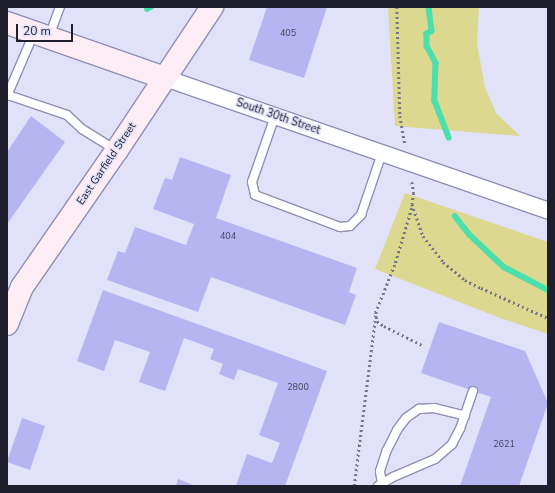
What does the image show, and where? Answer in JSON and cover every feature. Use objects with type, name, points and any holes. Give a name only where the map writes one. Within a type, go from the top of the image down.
[{"type":"street","name":"East Garfield Street","points":[[7,324],[22,287],[117,150],[212,7]]},
{"type":"street","name":"South 30th Street","points":[[7,23],[548,211]]},
{"type":"lane","points":[[60,7],[41,35],[7,96],[67,115],[82,129],[117,150]]},
{"type":"lane","points":[[275,116],[252,182],[255,195],[340,227],[350,226],[361,215],[382,153]]},
{"type":"lane","points":[[465,416],[434,408],[419,409],[406,418],[397,430],[387,450],[380,471],[380,485],[435,459],[452,444],[460,429],[465,416],[473,391]]},
{"type":"path","points":[[354,486],[376,312],[395,265],[412,208],[414,194],[400,116],[397,7]]},
{"type":"path","points":[[412,204],[423,236],[443,262],[465,280],[548,318]]},
{"type":"path","points":[[376,312],[377,321],[422,345]]},
{"type":"shaded area","points":[[388,7],[479,7],[477,44],[485,87],[496,113],[520,136],[395,126]]},
{"type":"shaded area","points":[[405,193],[548,242],[548,334],[500,318],[375,269]]},
{"type":"building","points":[[267,7],[327,7],[304,78],[249,60]]},
{"type":"building","points":[[31,116],[65,142],[7,224],[7,152]]},
{"type":"building","points":[[180,157],[231,175],[216,218],[357,268],[349,292],[356,295],[345,325],[211,277],[198,312],[107,280],[118,251],[125,253],[135,227],[186,245],[194,224],[153,209],[165,178],[172,180]]},
{"type":"building","points":[[103,290],[327,371],[285,486],[236,486],[247,454],[272,463],[280,443],[259,435],[278,383],[238,369],[234,380],[219,374],[223,364],[210,359],[214,349],[184,338],[165,391],[139,382],[150,352],[115,340],[104,371],[77,361]]},
{"type":"building","points":[[439,322],[525,351],[548,403],[519,486],[460,486],[491,397],[421,373]]},
{"type":"building","points":[[22,418],[45,426],[30,470],[7,462]]},
{"type":"building","points":[[178,479],[196,486],[176,486]]},
{"type":"waterway","points":[[147,9],[151,7]]},
{"type":"waterway","points":[[429,7],[432,31],[427,34],[427,46],[436,63],[435,101],[449,137]]},
{"type":"waterway","points":[[455,216],[470,235],[504,267],[548,290]]}]
